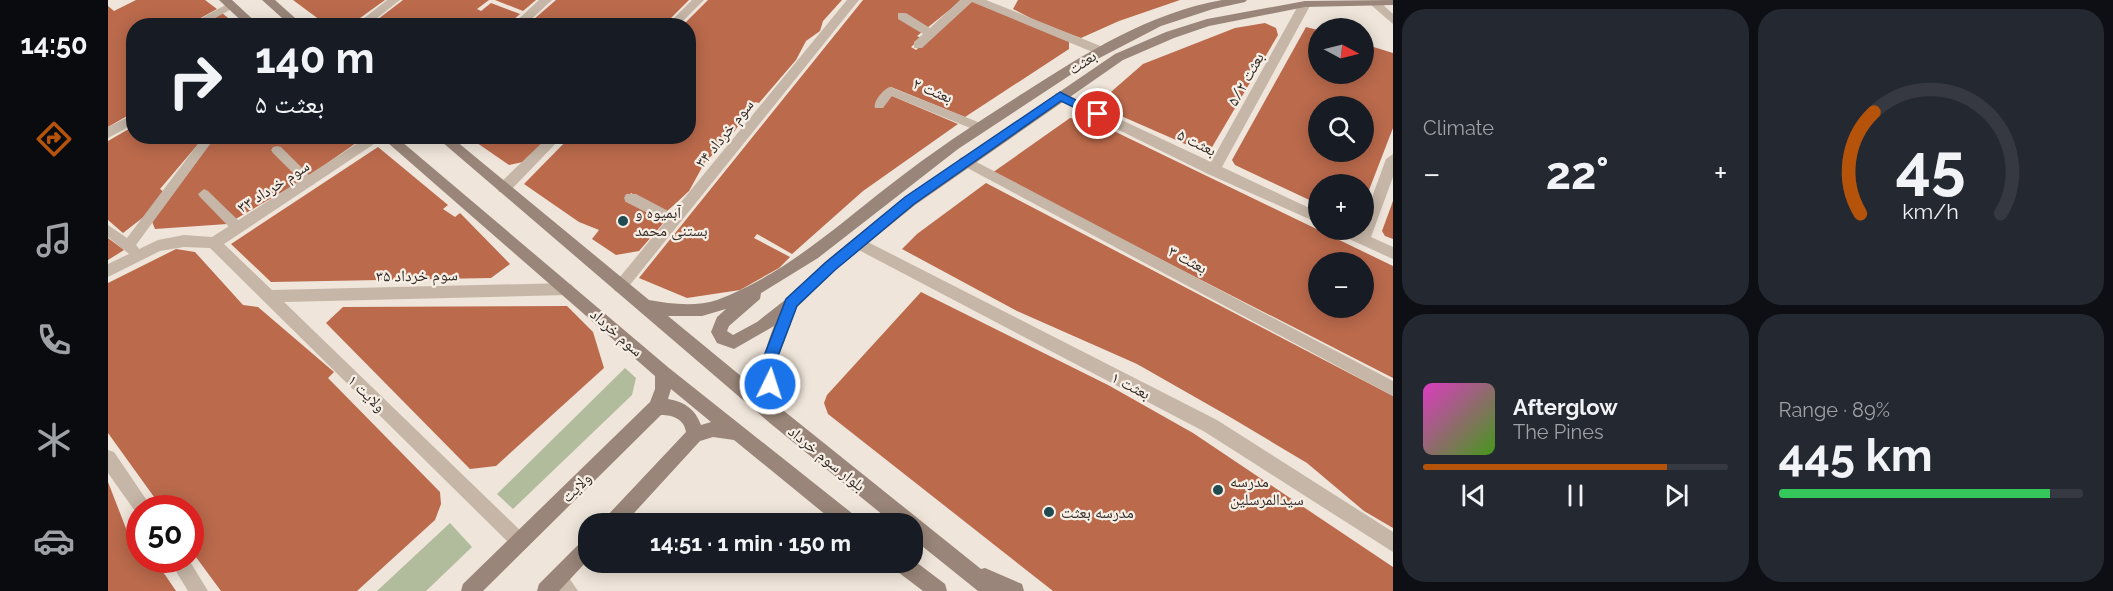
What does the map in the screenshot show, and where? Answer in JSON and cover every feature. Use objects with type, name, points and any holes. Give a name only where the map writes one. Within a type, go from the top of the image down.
[{"type":"main road","points":[[268,0],[289,18]]},
{"type":"main road","name":"بعثت","points":[[643,305],[669,310],[711,308],[766,285],[816,251],[899,185],[979,127],[1099,50],[1143,28],[1187,12],[1241,0]]},
{"type":"main road","points":[[228,2],[246,18]]},
{"type":"main road","name":"بعثت","points":[[777,418],[770,384],[771,356],[791,303],[858,243],[910,201],[1060,96],[1119,57],[1170,35],[1248,14],[1305,4],[1393,2]]},
{"type":"main road","name":"سوم خرداد","points":[[395,144],[663,373],[838,513]]},
{"type":"main road","points":[[451,144],[643,305]]},
{"type":"main road","points":[[766,285],[722,322],[719,332],[723,338],[735,342],[745,337],[791,303]]},
{"type":"main road","name":"بلوار سوم خرداد","points":[[643,305],[720,367],[777,418],[896,513]]},
{"type":"main road","points":[[663,373],[663,389],[657,407],[675,408],[688,416],[694,423],[695,435]]},
{"type":"main road","name":"ولایت","points":[[470,591],[657,407]]},
{"type":"main road","points":[[621,513],[695,435],[713,429],[734,432]]},
{"type":"main road","name":"بلوار سوم خرداد","points":[[923,535],[988,587]]},
{"type":"main road","points":[[558,587],[578,560]]},
{"type":"main road","name":"بلوار سوم خرداد","points":[[965,568],[1015,591]]},
{"type":"main road","points":[[915,573],[938,591]]},
{"type":"street","points":[[370,18],[394,0]]},
{"type":"street","points":[[525,18],[546,0]]},
{"type":"street","points":[[679,18],[698,0]]},
{"type":"street","name":"سوم خرداد ۳۴","points":[[620,286],[853,0]]},
{"type":"street","points":[[918,45],[967,0]]},
{"type":"street","points":[[976,0],[1003,4],[1099,50]]},
{"type":"street","points":[[1375,3],[1393,20]]},
{"type":"street","name":"بعثت ۵/۲","points":[[1213,170],[1305,4]]},
{"type":"street","points":[[902,16],[931,33]]},
{"type":"street","name":"بعثت ۵","points":[[1060,96],[1308,213]]},
{"type":"street","points":[[108,133],[126,123]]},
{"type":"street","name":"سوم خرداد ۳۳","points":[[214,243],[368,144]]},
{"type":"street","points":[[504,188],[549,144]]},
{"type":"street","points":[[1374,210],[1393,159]]},
{"type":"street","name":"بعثت ۳","points":[[965,161],[1393,389]]},
{"type":"street","points":[[631,198],[674,220]]},
{"type":"street","points":[[108,271],[133,250],[175,240],[214,243]]},
{"type":"street","points":[[1365,240],[1393,253]]},
{"type":"street","name":"ولایت ۱","points":[[214,243],[520,542]]},
{"type":"street","name":"بعثت ۱","points":[[858,243],[1211,426],[1393,543]]},
{"type":"street","name":"سوم خرداد ۳۵","points":[[268,296],[567,290]]},
{"type":"street","points":[[108,458],[134,495]]},
{"type":"street","points":[[187,573],[200,591]]},
{"type":"lane","points":[[204,18],[228,2]]},
{"type":"lane","name":"بعثت ۲","points":[[879,105],[890,91],[979,127]]},
{"type":"lane","points":[[108,230],[133,250],[206,144]]},
{"type":"lane","points":[[277,150],[309,182]]},
{"type":"lane","points":[[204,194],[238,228]]},
{"type":"green space","points":[[625,368],[636,378],[632,395],[513,509],[497,494]]},
{"type":"green space","points":[[450,523],[472,547],[426,591],[377,591]]},
{"type":"building","points":[[136,0],[205,0],[217,9],[201,18],[126,18],[126,117],[108,127],[108,6],[114,11]]},
{"type":"building","points":[[293,0],[385,0],[360,18],[317,18]]},
{"type":"building","points":[[403,0],[489,0],[477,9],[481,11],[491,3],[520,14],[515,18],[379,18]]},
{"type":"building","points":[[495,0],[536,0],[523,11]]},
{"type":"building","points":[[556,0],[689,0],[671,18],[535,18]]},
{"type":"building","points":[[708,0],[842,0],[823,21],[820,31],[806,41],[796,60],[759,103],[755,102],[729,139],[705,162],[689,191],[674,205],[666,212],[631,193],[625,201],[666,220],[639,251],[616,255],[592,239],[599,230],[579,222],[524,184],[563,144],[696,144],[696,18],[690,18]]},
{"type":"building","points":[[863,0],[962,0],[917,36],[921,38],[911,47],[916,50],[971,1],[1069,41],[1069,49],[965,117],[891,87],[885,93],[958,124],[863,191],[792,254],[757,234],[754,238],[790,257],[779,268],[740,290],[687,298],[639,278]]},
{"type":"building","points":[[1018,0],[1180,0],[1119,21],[1081,38],[1044,25],[1013,9]]},
{"type":"building","points":[[222,13],[228,18],[213,18]]},
{"type":"building","points":[[1265,23],[1276,28],[1278,35],[1208,154],[1096,105],[1143,64],[1235,28]]},
{"type":"building","points":[[1306,27],[1308,28],[1308,84],[1374,84],[1374,47],[1393,53],[1393,128],[1374,177],[1374,174],[1308,174],[1308,199],[1235,165],[1232,160]]},
{"type":"building","points":[[1070,118],[1091,120],[1308,225],[1308,240],[1339,240],[1364,252],[1308,252],[1308,318],[1374,318],[1374,257],[1393,266],[1393,378],[992,173]]},
{"type":"building","points":[[126,131],[126,144],[198,144],[160,189],[165,193],[150,212],[123,233],[108,220],[108,141]]},
{"type":"building","points":[[208,144],[355,144],[303,180],[227,224],[155,229],[151,219]]},
{"type":"building","points":[[479,144],[542,144],[523,162],[509,165]]},
{"type":"building","points":[[378,147],[448,205],[443,209],[455,217],[460,213],[510,264],[491,278],[271,282],[231,244]]},
{"type":"building","points":[[986,183],[1393,396],[1393,528],[1364,511],[1307,463],[1137,364],[1017,311],[902,249],[917,234]]},
{"type":"building","points":[[1393,201],[1393,239],[1385,236],[1382,231]]},
{"type":"building","points":[[108,238],[124,250],[108,260]]},
{"type":"building","points":[[176,249],[195,252],[243,305],[258,307],[334,372],[328,378],[440,492],[441,504],[435,520],[357,591],[221,591],[204,568],[204,495],[153,495],[108,433],[108,283]]},
{"type":"building","name":"مدرسه بعثت","points":[[921,292],[1108,385],[1193,433],[1393,567],[1393,591],[1053,591],[828,414],[824,403],[827,395]]},
{"type":"building","points":[[567,306],[593,332],[604,368],[496,466],[470,469],[326,323],[343,307]]},
{"type":"building","points":[[108,482],[126,528],[126,573],[164,573],[176,591],[108,591]]},
{"type":"place","name":"آبمیوه و بستنی محمد","points":[[623,221]]},
{"type":"place","name":"مدرسه سیدالمرسلین","points":[[1218,490]]},
{"type":"place","name":"مدرسه بعثت","points":[[1049,512]]},
{"type":"route","points":[[770,384],[771,356],[791,303],[830,266],[910,201],[1060,96],[1098,114]]}]
